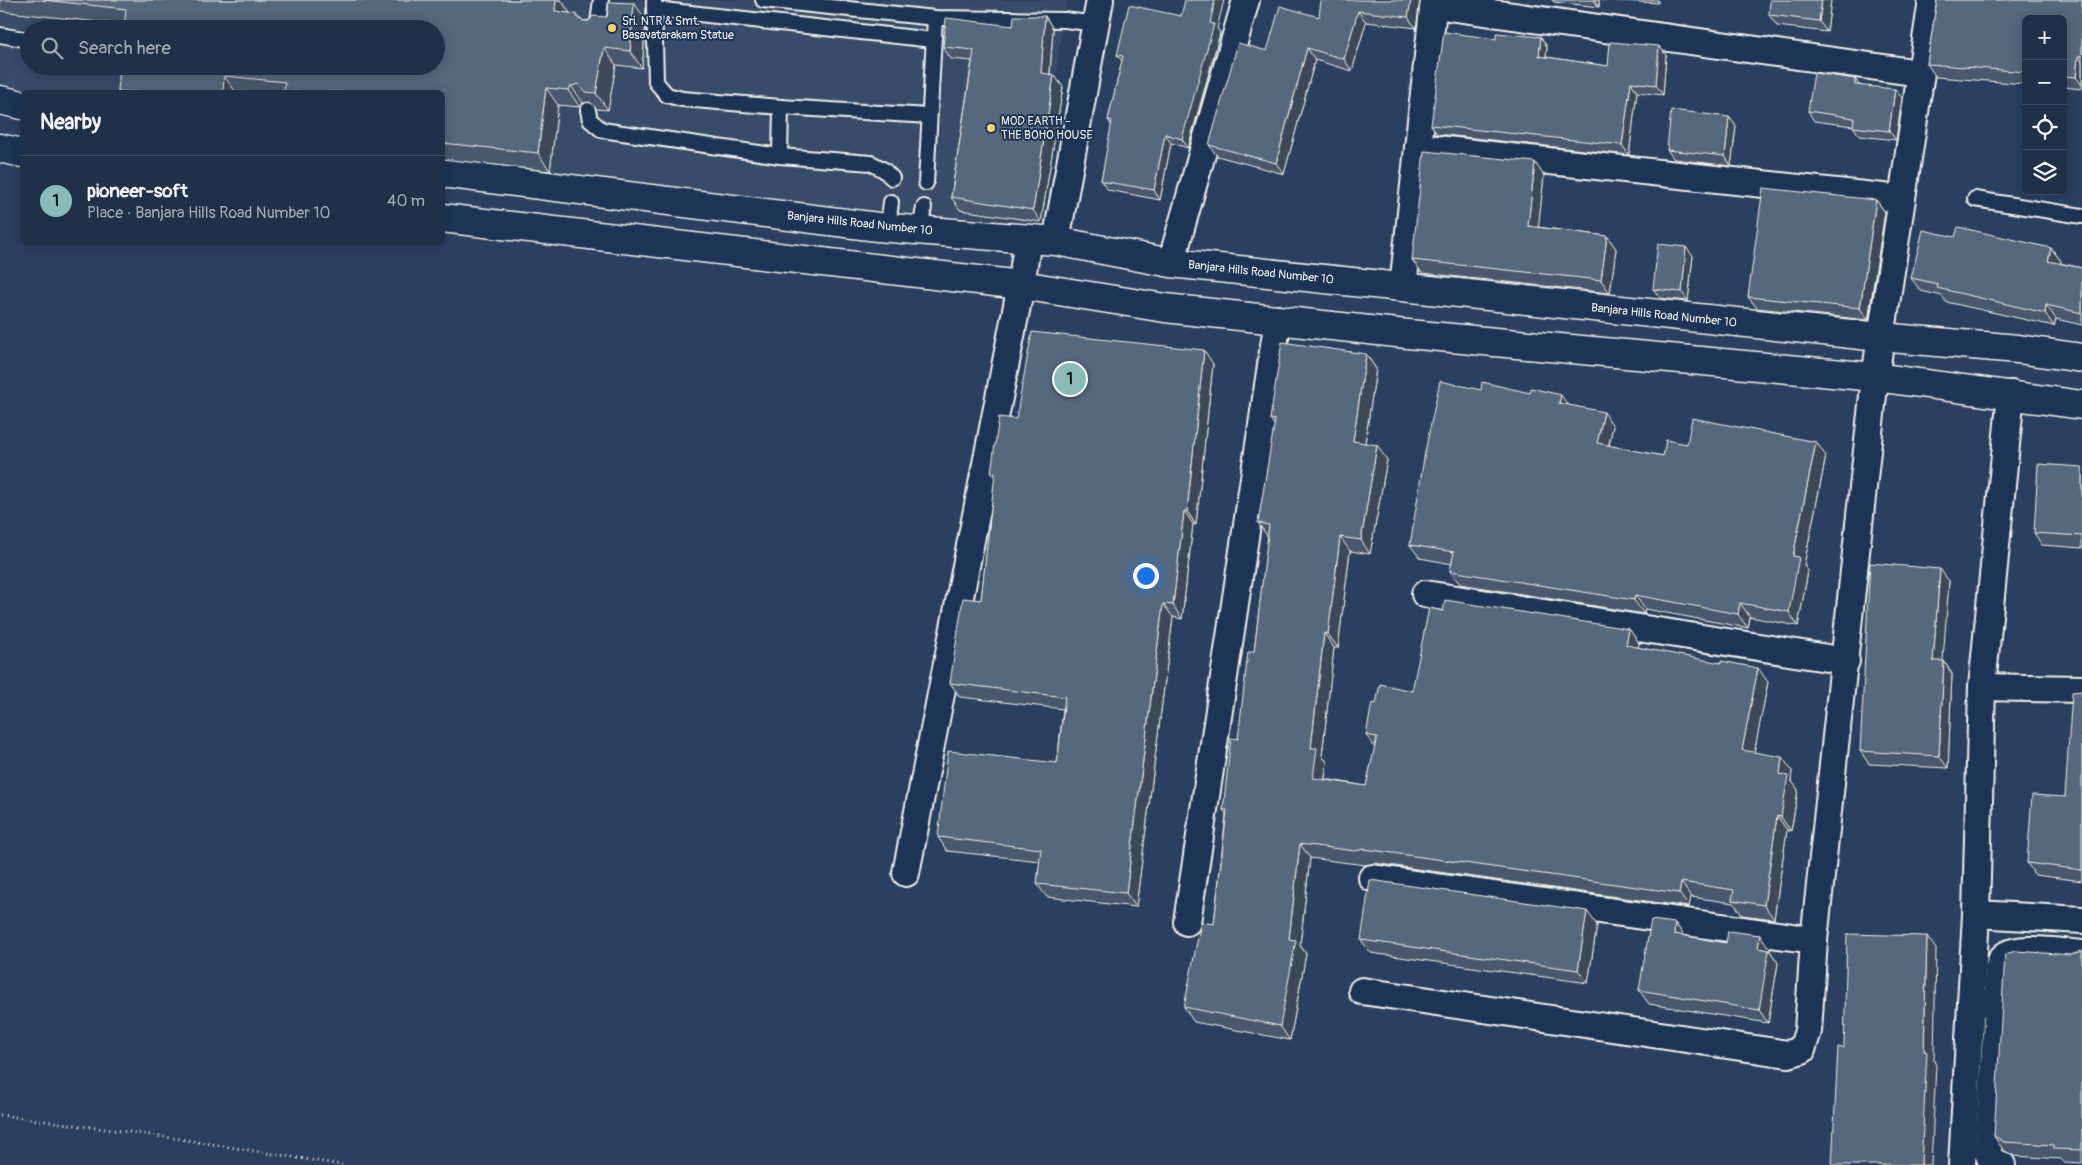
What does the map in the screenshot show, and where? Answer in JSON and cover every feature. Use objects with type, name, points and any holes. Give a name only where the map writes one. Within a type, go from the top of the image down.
[{"type":"main road","points":[[0,100],[20,105]]},
{"type":"main road","points":[[0,148],[20,153]]},
{"type":"main road","name":"Banjara Hills Road Number 10","points":[[445,173],[890,215],[922,219],[1028,239],[1056,241],[1171,263],[1880,337],[2018,349],[2082,358]]},
{"type":"main road","points":[[445,218],[1021,285],[1165,308],[1397,333],[1875,377],[2012,394],[2082,405]]},
{"type":"street","points":[[1171,263],[1246,0]]},
{"type":"street","points":[[1362,991],[1788,1054],[1802,1050],[1808,1031],[1814,940],[1846,661],[1875,377],[1932,0]]},
{"type":"street","points":[[1403,287],[1434,3],[1920,73]]},
{"type":"street","points":[[1056,241],[1098,12]]},
{"type":"street","points":[[1418,146],[1902,199]]},
{"type":"street","points":[[906,873],[1021,285],[1028,239]]},
{"type":"street","points":[[1187,922],[1278,320]]},
{"type":"street","points":[[1962,1165],[1976,914],[1982,687],[2012,394]]},
{"type":"street","points":[[1425,594],[1846,661]]},
{"type":"street","points":[[1982,687],[2082,689]]},
{"type":"street","points":[[1372,878],[1814,940]]},
{"type":"street","points":[[1976,914],[2082,920]]},
{"type":"street","points":[[2002,1165],[1992,1162],[1988,1153],[2001,960],[2007,952],[2018,949],[2082,954]]},
{"type":"street","points":[[1971,1001],[1998,1004]]},
{"type":"lane","points":[[597,30],[601,0]]},
{"type":"lane","points":[[763,0],[936,18],[1065,20],[1098,12]]},
{"type":"lane","points":[[929,116],[781,107],[682,99],[668,95],[662,92],[656,82],[654,5],[933,40]]},
{"type":"lane","points":[[926,183],[933,40],[936,18]]},
{"type":"lane","points":[[0,35],[20,38]]},
{"type":"lane","points":[[780,156],[781,107]]},
{"type":"lane","points":[[588,110],[590,120],[602,130],[780,156],[871,163],[884,170],[892,178]]},
{"type":"lane","points":[[1975,199],[2082,216]]},
{"type":"path","points":[[0,1115],[180,1139],[342,1165]]},
{"type":"shaded area","points":[[0,0],[1067,0],[1032,231],[445,167],[445,90],[20,90],[20,92],[0,89]]},
{"type":"building","points":[[43,0],[556,0],[555,11],[576,14],[579,19],[584,21],[589,21],[593,16],[607,17],[609,2],[634,3],[630,51],[604,48],[596,93],[585,92],[578,84],[571,86],[568,90],[546,88],[538,153],[445,143],[445,90],[284,90],[285,82],[224,76],[223,90],[118,90],[119,75],[445,75],[445,20],[125,20],[126,9]]},
{"type":"building","points":[[1185,0],[1215,0],[1210,23],[1214,24],[1182,139],[1165,134],[1154,190],[1101,181],[1112,121],[1108,120],[1123,56],[1117,55],[1129,5],[1181,16]]},
{"type":"building","points":[[1321,0],[1411,0],[1408,17],[1358,11],[1344,59],[1307,48],[1276,163],[1209,145],[1238,43],[1267,51],[1280,6],[1319,17]]},
{"type":"building","points":[[1770,0],[1822,0],[1819,21],[1769,15]]},
{"type":"building","points":[[1937,0],[2082,0],[2082,56],[2078,56],[2076,77],[2067,76],[2067,15],[2022,15],[2022,72],[1927,64]]},
{"type":"building","points":[[1014,16],[1045,16],[1041,73],[1054,75],[1033,210],[951,197],[974,50],[943,47],[946,18],[1013,26]]},
{"type":"building","points":[[1444,32],[1496,39],[1496,33],[1541,37],[1539,56],[1608,66],[1610,42],[1659,46],[1656,85],[1631,82],[1622,145],[1431,125]]},
{"type":"building","points":[[1814,73],[1855,79],[1855,85],[1895,89],[1889,131],[1853,127],[1854,118],[1808,111]]},
{"type":"building","points":[[1671,110],[1729,117],[1725,156],[1667,150]]},
{"type":"building","points":[[1424,151],[1535,162],[1528,226],[1607,236],[1601,280],[1412,260]]},
{"type":"building","points":[[1763,188],[1876,200],[1860,308],[1748,297]]},
{"type":"building","points":[[1958,227],[2051,248],[2048,261],[2082,268],[2082,313],[2046,305],[2045,313],[1937,288],[1938,284],[1911,278],[1923,230],[1955,237]]},
{"type":"building","points":[[1658,244],[1686,247],[1682,292],[1653,289]]},
{"type":"building","points":[[1032,332],[1204,350],[1187,511],[1184,511],[1173,605],[1163,604],[1126,893],[1037,884],[1041,849],[938,837],[948,751],[1057,763],[1065,697],[950,683],[963,598],[981,600],[995,473],[991,472],[999,417],[1016,419]]},
{"type":"building","points":[[1282,342],[1366,354],[1353,441],[1377,445],[1361,540],[1340,537],[1328,634],[1324,633],[1311,748],[1317,748],[1313,778],[1366,786],[1377,737],[1366,735],[1372,703],[1376,704],[1380,684],[1412,691],[1429,608],[1443,611],[1445,600],[1629,629],[1626,645],[1758,668],[1742,750],[1782,757],[1780,774],[1788,776],[1781,817],[1777,816],[1764,905],[1732,900],[1734,890],[1681,882],[1679,893],[1364,849],[1355,851],[1300,844],[1289,939],[1296,940],[1280,1026],[1184,1007],[1201,922],[1214,924],[1227,810],[1223,810],[1231,738],[1238,739],[1248,652],[1254,652],[1269,525],[1258,523],[1275,420],[1270,419]]},
{"type":"building","points":[[1440,381],[1481,390],[1482,382],[1530,393],[1531,388],[1561,395],[1559,403],[1604,412],[1597,443],[1663,456],[1666,440],[1687,444],[1692,418],[1816,442],[1793,556],[1799,557],[1789,612],[1740,603],[1738,614],[1635,595],[1634,600],[1450,571],[1454,552],[1410,545],[1425,452]]},
{"type":"building","points":[[2038,464],[2082,467],[2082,536],[2034,533]]},
{"type":"building","points":[[1870,563],[1940,569],[1933,661],[1944,661],[1939,756],[1860,751]]},
{"type":"building","points":[[2082,691],[2082,870],[2027,863],[2032,795],[2065,797],[2072,692]]},
{"type":"building","points":[[1370,880],[1587,911],[1578,970],[1361,940]]},
{"type":"building","points":[[1651,920],[1675,923],[1674,934],[1726,943],[1728,931],[1760,935],[1758,948],[1769,950],[1759,1010],[1639,990]]},
{"type":"building","points":[[1847,934],[1927,936],[1924,1051],[1927,1052],[1921,1165],[1832,1165],[1838,1047],[1844,1048]]},
{"type":"building","points":[[2016,951],[2071,955],[2082,951],[2082,1150],[2054,1149],[2054,1145],[2004,1142],[1994,1136],[2005,954]]},
{"type":"place","name":"Sri. NTR & Smt. Basavatarakam Statue","points":[[612,28]]},
{"type":"place","name":"MOD EARTH - THE BOHO HOUSE","points":[[991,128]]},
{"type":"place","name":"pioneer-soft","points":[[1070,379]]}]
